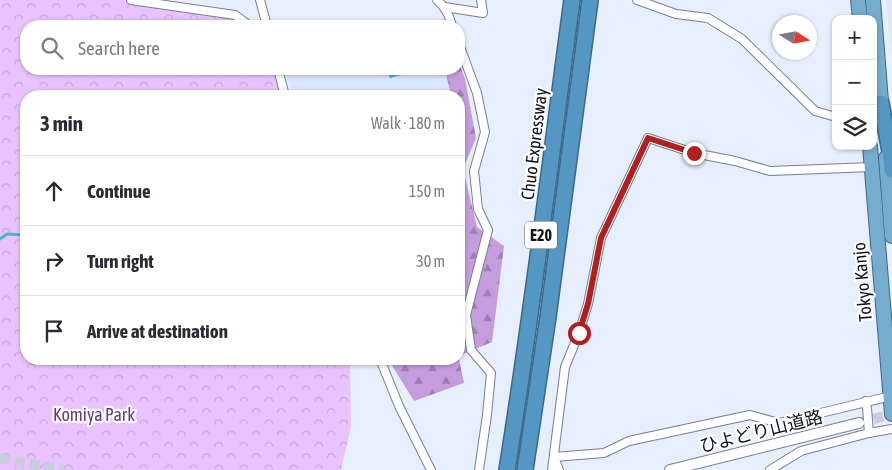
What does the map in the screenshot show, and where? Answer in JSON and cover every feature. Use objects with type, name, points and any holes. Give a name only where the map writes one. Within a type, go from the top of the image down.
[{"type":"highway","name":"Chuo Expressway","points":[[507,470],[519,397],[572,0]]},
{"type":"highway","name":"Chuo Expressway","points":[[525,470],[547,326],[590,0]]},
{"type":"highway","points":[[858,0],[860,15]]},
{"type":"highway","name":"Tokyo Kanjo","points":[[872,0],[892,236]]},
{"type":"highway","points":[[881,103],[892,170]]},
{"type":"highway","name":"Tokyo Kanjo","points":[[870,150],[874,198],[887,301],[892,414]]},
{"type":"highway","points":[[874,198],[880,193],[888,194]]},
{"type":"street","points":[[131,0],[174,3],[235,15],[242,20]]},
{"type":"street","points":[[260,0],[265,20]]},
{"type":"street","points":[[437,0],[445,7],[450,20]]},
{"type":"street","points":[[445,7],[483,13],[482,0]]},
{"type":"street","points":[[637,0],[676,14],[708,18],[742,39],[815,111],[832,116]]},
{"type":"street","points":[[465,60],[477,93],[485,132],[474,171],[478,209],[488,230],[466,315],[471,350],[491,373],[479,470]]},
{"type":"street","points":[[280,75],[283,90]]},
{"type":"street","points":[[552,470],[565,367],[588,304],[601,238],[648,138],[694,153],[736,161],[770,171],[872,166]]},
{"type":"street","points":[[382,365],[399,406],[431,470]]},
{"type":"street","points":[[554,457],[604,453],[629,441],[750,415],[779,423],[890,396]]},
{"type":"street","points":[[865,402],[869,433]]},
{"type":"street","name":"ひよどり山道路","points":[[670,470],[859,423]]},
{"type":"street","points":[[770,470],[801,451],[869,433],[892,429]]},
{"type":"street","points":[[554,457],[559,470]]},
{"type":"shaded area","points":[[886,0],[892,0],[892,52]]},
{"type":"shaded area","points":[[287,75],[446,75],[450,90],[291,90]]},
{"type":"green space","name":"Komiya Park","points":[[0,0],[131,0],[235,15],[241,20],[20,20],[20,75],[276,75],[279,90],[20,90],[20,365],[350,365],[351,427],[341,470],[0,470]]},
{"type":"green space","points":[[446,75],[464,75],[476,138],[465,164],[465,90],[450,90]]},
{"type":"green space","points":[[465,177],[477,227],[504,246],[492,342],[465,353]]},
{"type":"green space","points":[[392,365],[460,365],[464,383],[414,401]]},
{"type":"water","points":[[389,75],[400,75],[390,78]]},
{"type":"waterway","points":[[0,239],[7,234],[20,235]]},
{"type":"tunnel","points":[[859,423],[892,414]]},
{"type":"tunnel","points":[[0,458],[64,470]]},
{"type":"route","points":[[579,333],[588,304],[601,238],[648,138],[694,153]]}]
